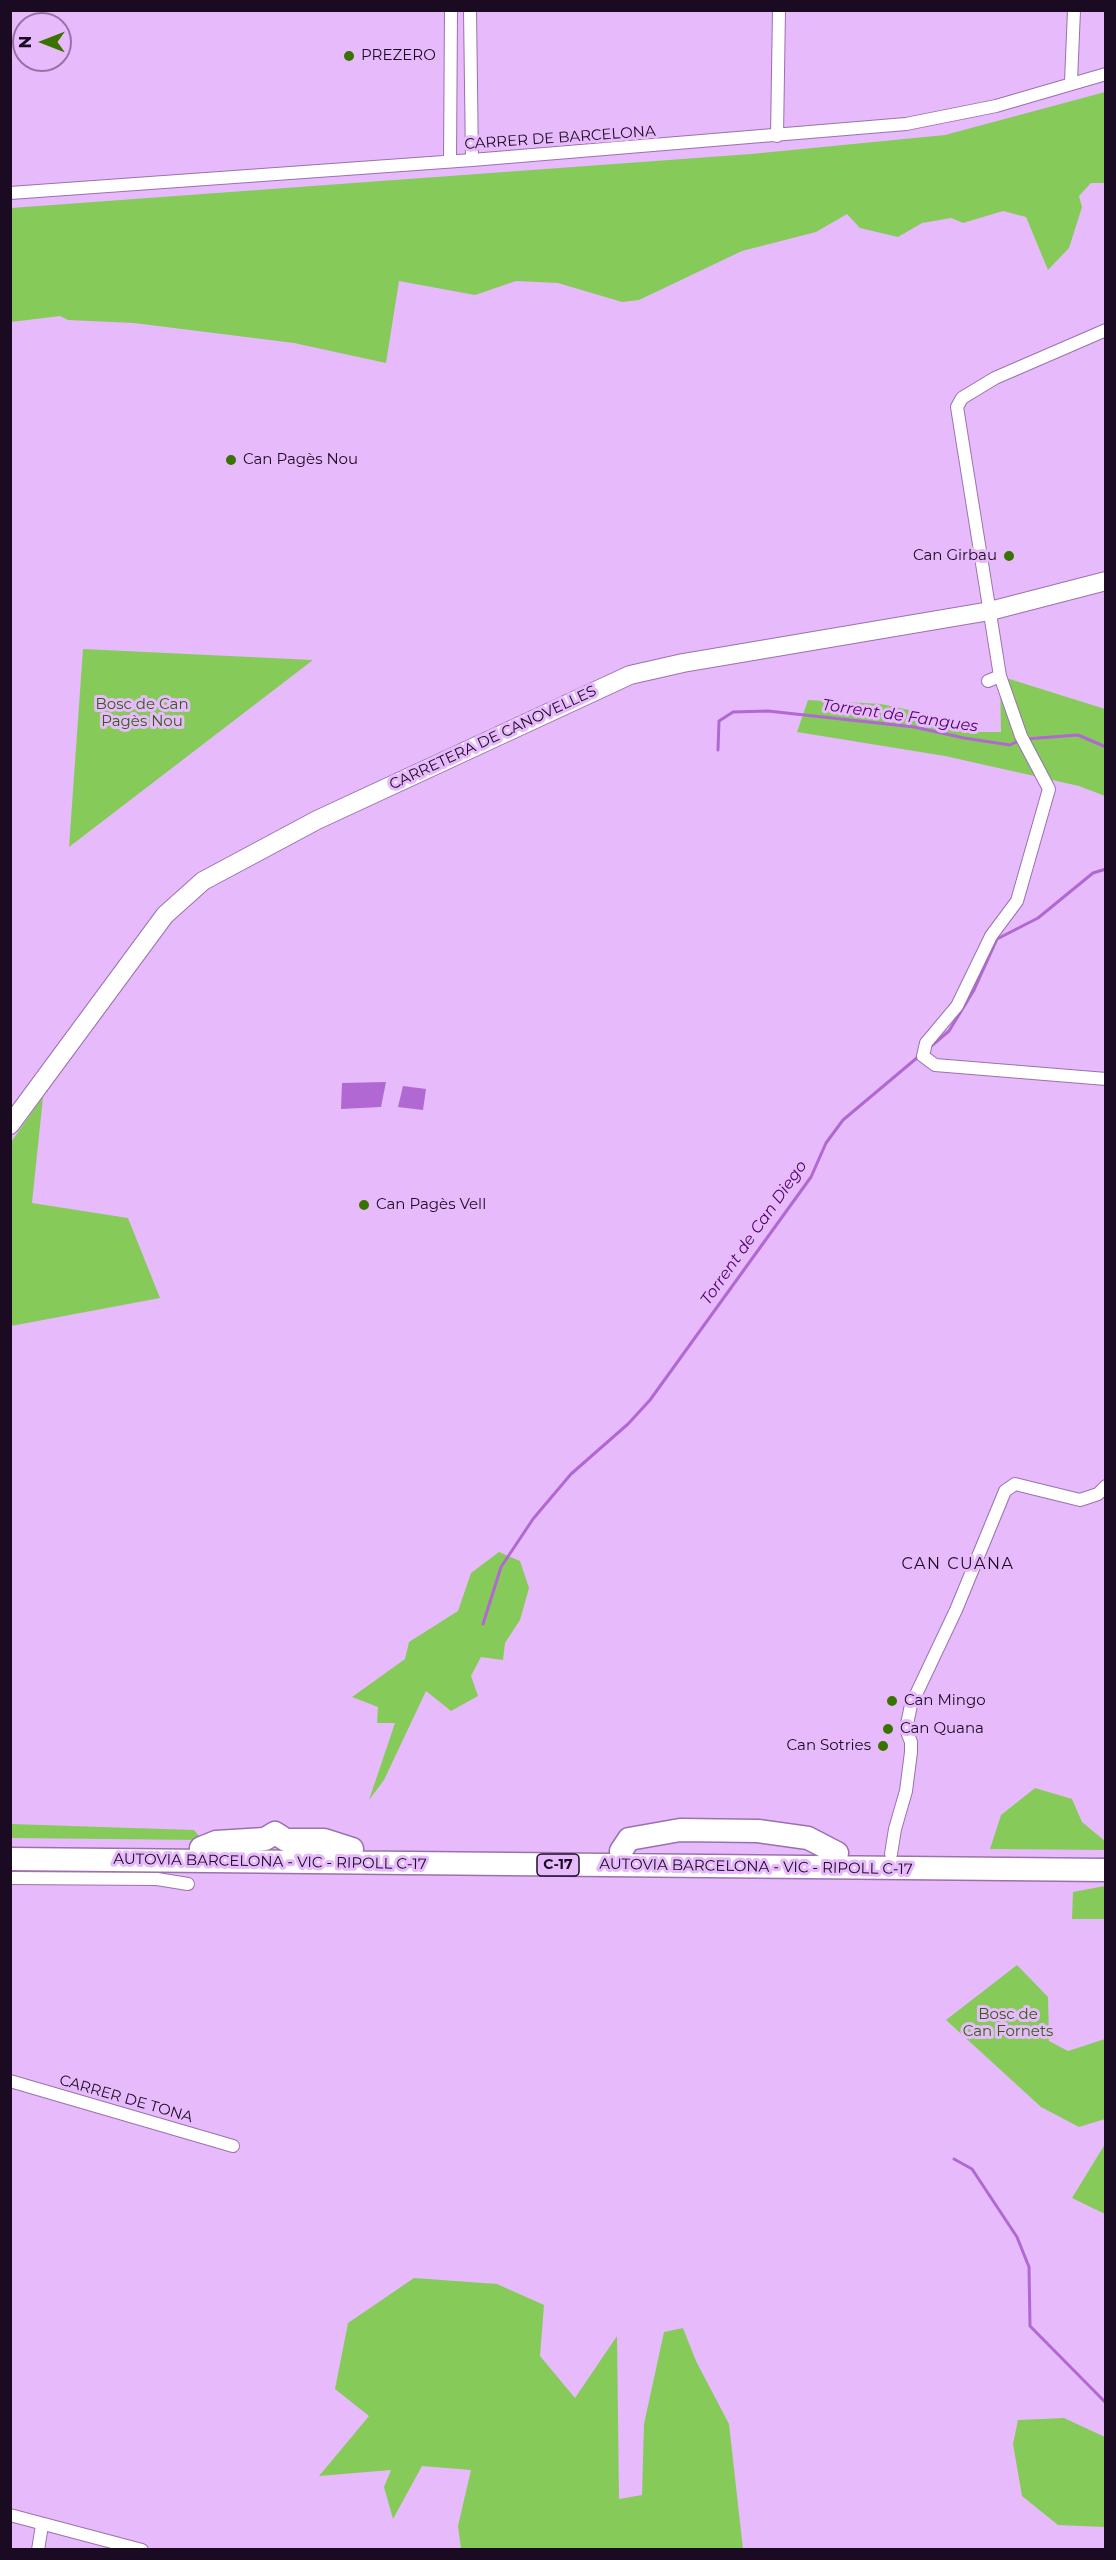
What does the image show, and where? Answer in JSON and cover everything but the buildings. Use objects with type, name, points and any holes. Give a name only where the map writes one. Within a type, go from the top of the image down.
[{"type":"highway","name":"AUTOVIA BARCELONA - VIC - RIPOLL C-17","points":[[10,1845],[201,1848],[216,1842],[266,1839],[275,1833],[286,1840],[324,1840],[352,1849],[621,1851],[629,1839],[680,1830],[758,1831],[808,1838],[837,1853],[1106,1857]]},
{"type":"highway","name":"AUTOVIA BARCELONA - VIC - RIPOLL C-17","points":[[10,1859],[1106,1870]]},
{"type":"street","points":[[450,160],[451,10]]},
{"type":"street","points":[[470,10],[472,160]]},
{"type":"street","points":[[777,136],[779,10]]},
{"type":"street","points":[[1071,82],[1074,10]]},
{"type":"street","name":"CARRER DE BARCELONA","points":[[10,193],[472,160],[906,124],[996,106],[1071,82],[1106,74]]},
{"type":"street","points":[[1105,1080],[935,1065],[923,1056],[926,1043],[957,1006],[991,936],[1017,901],[1049,789],[1023,740],[1000,676],[957,407],[962,398],[994,378],[1106,330]]},
{"type":"street","name":"CARRETERA DE CANOVELLES","points":[[10,1125],[165,915],[203,881],[326,816],[630,675],[683,663],[990,611],[1106,581]]},
{"type":"street","points":[[988,681],[1000,676]]},
{"type":"street","points":[[891,1854],[907,1782],[911,1742],[906,1729],[911,1705],[956,1610],[1005,1491],[1015,1485],[1080,1500],[1098,1494],[1106,1486]]},
{"type":"street","points":[[10,1878],[157,1879],[188,1884]]},
{"type":"street","name":"CARRER DE TONA","points":[[10,2081],[233,2146]]},
{"type":"street","points":[[10,2515],[142,2550]]},
{"type":"street","points":[[38,2550],[42,2525]]},
{"type":"green space","points":[[1105,92],[1105,183],[1091,183],[1079,196],[1082,207],[1069,248],[1048,270],[1026,217],[1003,211],[963,223],[951,218],[922,223],[898,237],[860,228],[847,214],[816,232],[742,251],[639,300],[622,302],[558,283],[516,281],[475,295],[399,281],[386,363],[294,343],[134,323],[68,320],[60,316],[11,322],[11,208],[751,154],[945,135]]},
{"type":"green space","name":"Bosc de Can Pagès Nou","points":[[83,649],[313,660],[69,847]]},
{"type":"green space","points":[[1000,676],[1105,709],[1105,796],[1079,786],[945,756],[797,732],[808,700],[881,704],[942,717],[977,732],[1001,732]]},
{"type":"green space","points":[[43,1097],[32,1203],[128,1218],[160,1298],[11,1326],[11,1142]]},
{"type":"green space","points":[[499,1552],[520,1561],[529,1588],[520,1620],[505,1643],[503,1660],[481,1657],[471,1676],[478,1696],[451,1711],[426,1691],[384,1780],[369,1800],[395,1723],[377,1723],[378,1707],[352,1697],[405,1659],[409,1642],[458,1611],[471,1573]]},
{"type":"green space","points":[[1035,1788],[1072,1799],[1082,1822],[1105,1841],[1105,1850],[990,1849],[1001,1815]]},
{"type":"green space","points":[[11,1824],[194,1830],[202,1840],[11,1838]]},
{"type":"green space","points":[[1105,1886],[1105,1919],[1072,1919],[1073,1892]]},
{"type":"green space","name":"Bosc de Can Fornets","points":[[1017,1965],[1048,1997],[1049,2041],[1068,2051],[1105,2039],[1105,2119],[1079,2127],[1041,2107],[946,2020]]},
{"type":"green space","points":[[1105,2144],[1105,2214],[1072,2198]]},
{"type":"green space","points":[[414,2278],[497,2284],[544,2305],[540,2356],[575,2398],[617,2336],[619,2499],[642,2495],[644,2424],[664,2332],[683,2328],[696,2361],[729,2424],[743,2549],[461,2549],[458,2526],[471,2470],[422,2466],[393,2519],[384,2487],[391,2470],[319,2476],[369,2416],[335,2389],[348,2323]]},
{"type":"green space","points":[[1064,2418],[1105,2437],[1105,2527],[1058,2525],[1022,2496],[1013,2444],[1018,2420]]},
{"type":"shaded area","points":[[386,1082],[381,1107],[341,1109],[342,1083]]},
{"type":"shaded area","points":[[403,1086],[426,1089],[423,1110],[398,1107]]},
{"type":"waterway","name":"Torrent de Fangues","points":[[718,750],[719,721],[733,712],[768,711],[914,727],[1010,745],[1018,741]]},
{"type":"waterway","name":"Torrent de Fangues","points":[[1025,739],[1078,735],[1106,747]]},
{"type":"waterway","name":"Torrent de Can Diego","points":[[930,1047],[949,1031],[974,990],[997,939],[1038,918],[1093,873],[1106,869]]},
{"type":"waterway","name":"Torrent de Can Diego","points":[[483,1624],[501,1567],[533,1519],[571,1474],[628,1424],[650,1400],[811,1177],[826,1143],[843,1120],[918,1057]]},
{"type":"waterway","points":[[954,2159],[972,2169],[1017,2237],[1029,2267],[1030,2326],[1106,2403]]},
{"type":"place","name":"PREZERO","points":[[349,56]]},
{"type":"place","name":"Can Pagès Nou","points":[[231,460]]},
{"type":"place","name":"Can Girbau","points":[[1009,556]]},
{"type":"place","name":"Can Pagès Vell","points":[[364,1205]]},
{"type":"place","name":"Can Mingo","points":[[892,1701]]},
{"type":"place","name":"Can Quana","points":[[888,1729]]},
{"type":"place","name":"Can Sotries","points":[[883,1746]]},
{"type":"district","name":"CAN CUANA","points":[[958,1564]]}]
